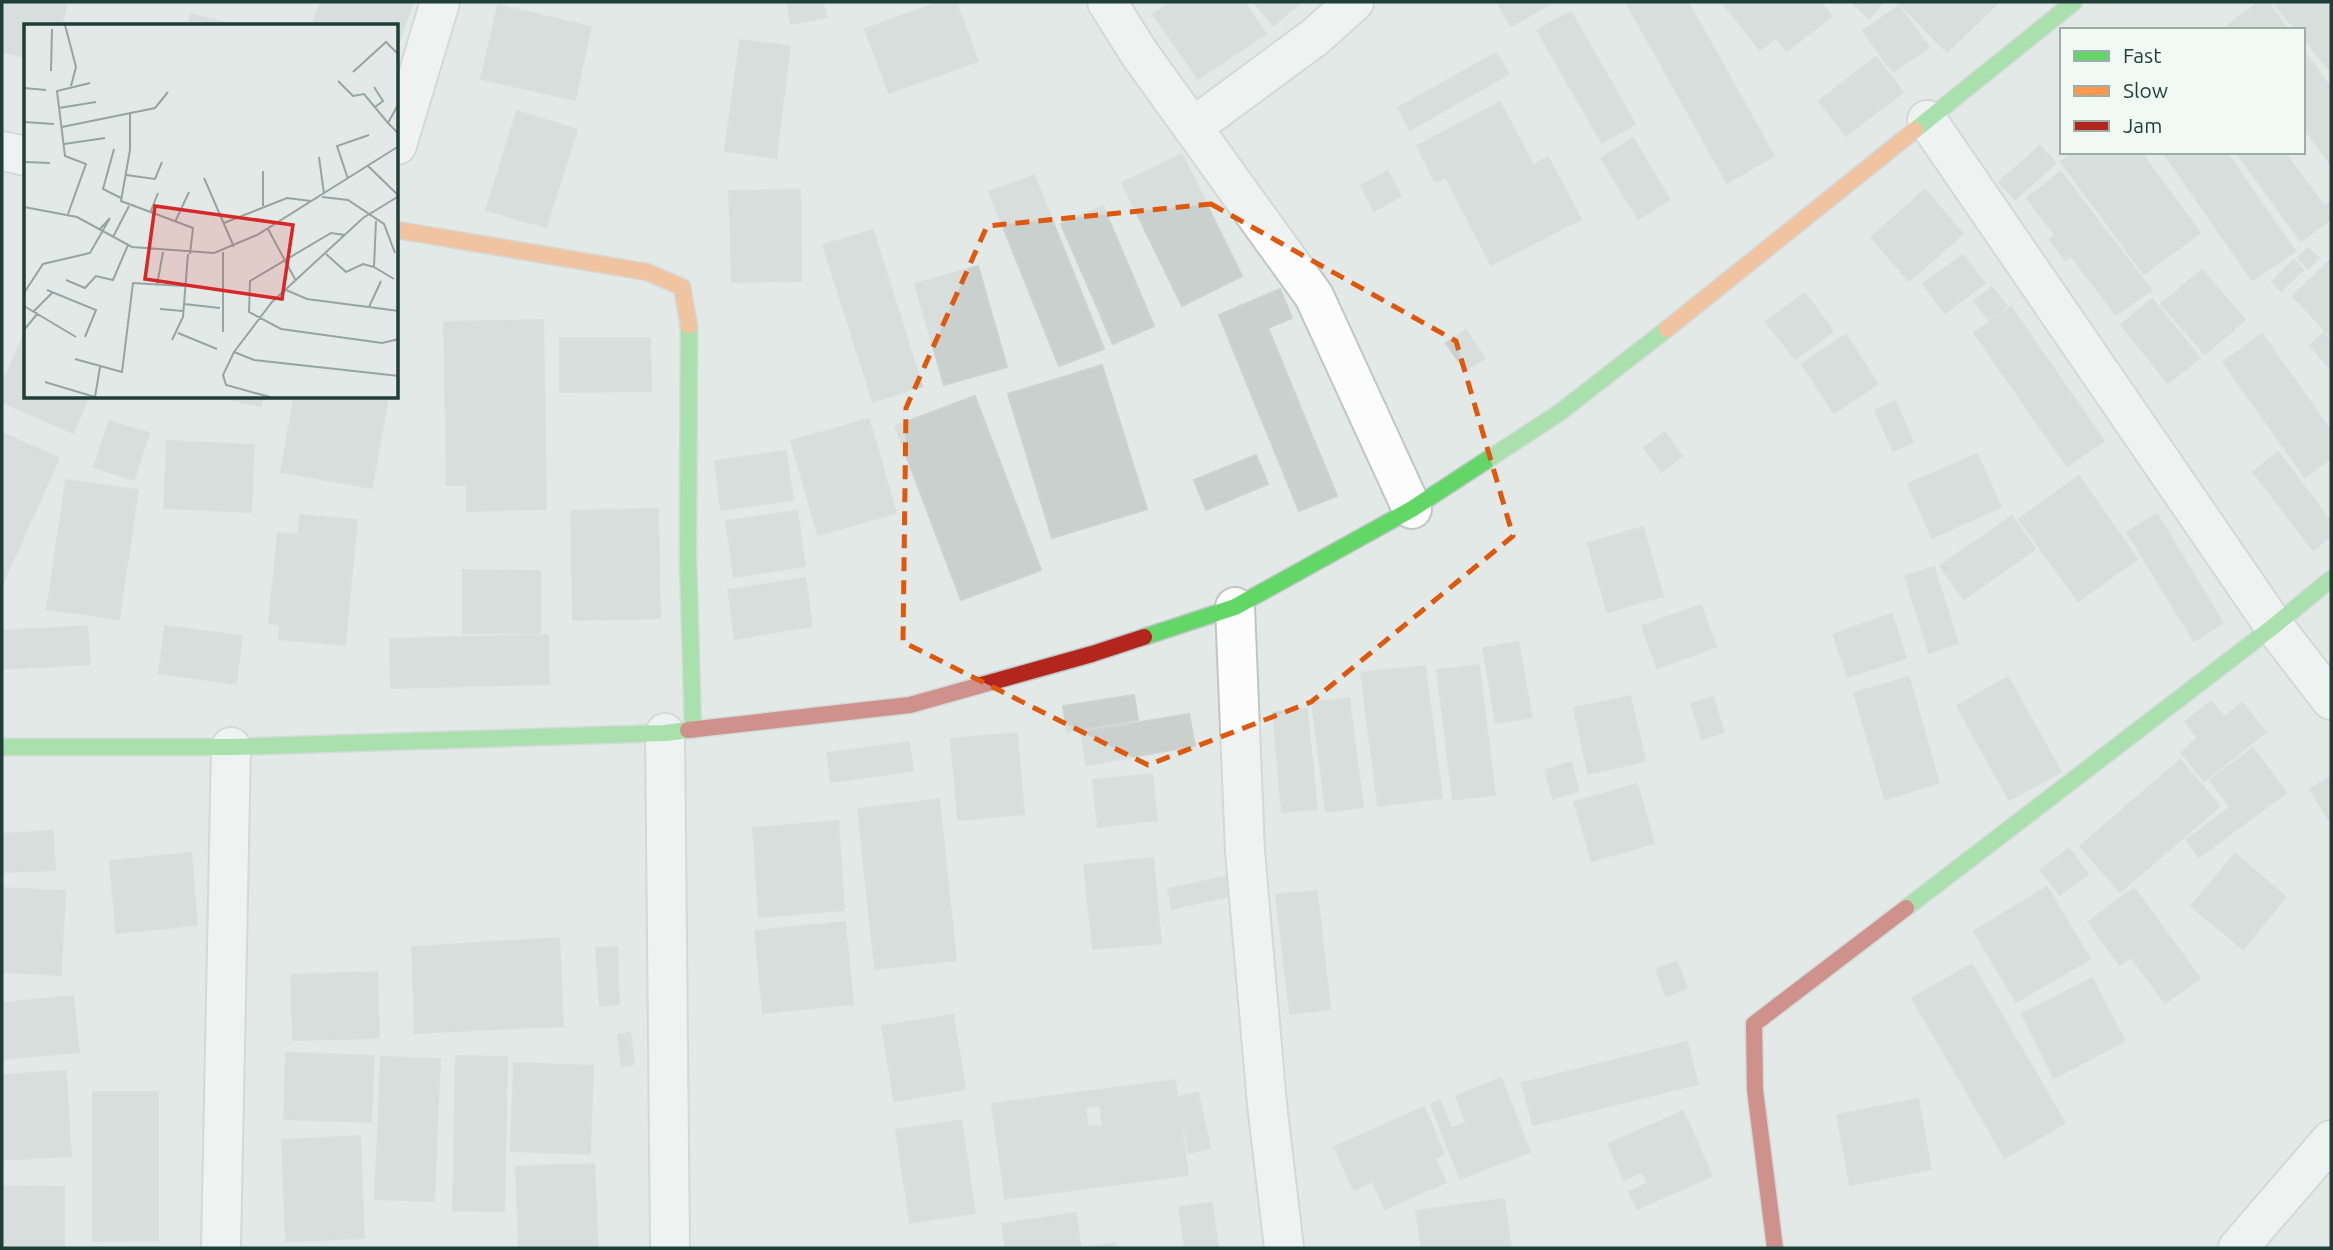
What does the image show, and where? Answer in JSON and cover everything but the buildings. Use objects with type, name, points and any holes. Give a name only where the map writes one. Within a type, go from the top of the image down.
[{"type":"street","points":[[399,138],[440,2]]},
{"type":"street","points":[[1107,2],[1139,53],[1314,296],[1412,509]]},
{"type":"street","points":[[1193,127],[1315,37],[1354,2]]},
{"type":"street","points":[[2,747],[231,747],[679,731],[910,705],[1092,654],[1235,607],[1412,509],[1559,413],[1768,249],[2074,2]]},
{"type":"street","points":[[1927,120],[2274,626],[2331,700]]},
{"type":"street","points":[[2,151],[24,156]]},
{"type":"street","points":[[399,230],[647,272],[682,287],[690,327],[688,559],[679,731],[670,1248]]},
{"type":"street","points":[[1775,1248],[1755,1090],[1754,1024],[2274,626],[2331,579]]},
{"type":"street","points":[[1235,607],[1245,850],[1267,1104],[1284,1248]]},
{"type":"street","points":[[221,1248],[231,747]]},
{"type":"street","points":[[2238,1248],[2331,1140]]},
{"type":"highlighted area","points":[[1211,204],[1456,341],[1513,536],[1311,702],[1148,765],[903,642],[906,408],[987,226]]},
{"type":"traffic: fast","points":[[1915,130],[2074,2]]},
{"type":"traffic: fast","points":[[689,326],[688,559],[693,730]]},
{"type":"traffic: fast","points":[[1144,637],[1235,607],[1412,509],[1559,413],[1667,329]]},
{"type":"traffic: fast","points":[[1906,908],[2274,626],[2331,579]]},
{"type":"traffic: fast","points":[[2,747],[231,747],[665,733],[688,730]]},
{"type":"traffic: slow","points":[[1667,329],[1915,130]]},
{"type":"traffic: slow","points":[[399,230],[647,272],[682,287],[689,326]]},
{"type":"traffic: jam","points":[[688,730],[910,705],[1144,637]]},
{"type":"traffic: jam","points":[[1775,1248],[1755,1090],[1754,1024],[1906,908]]}]
